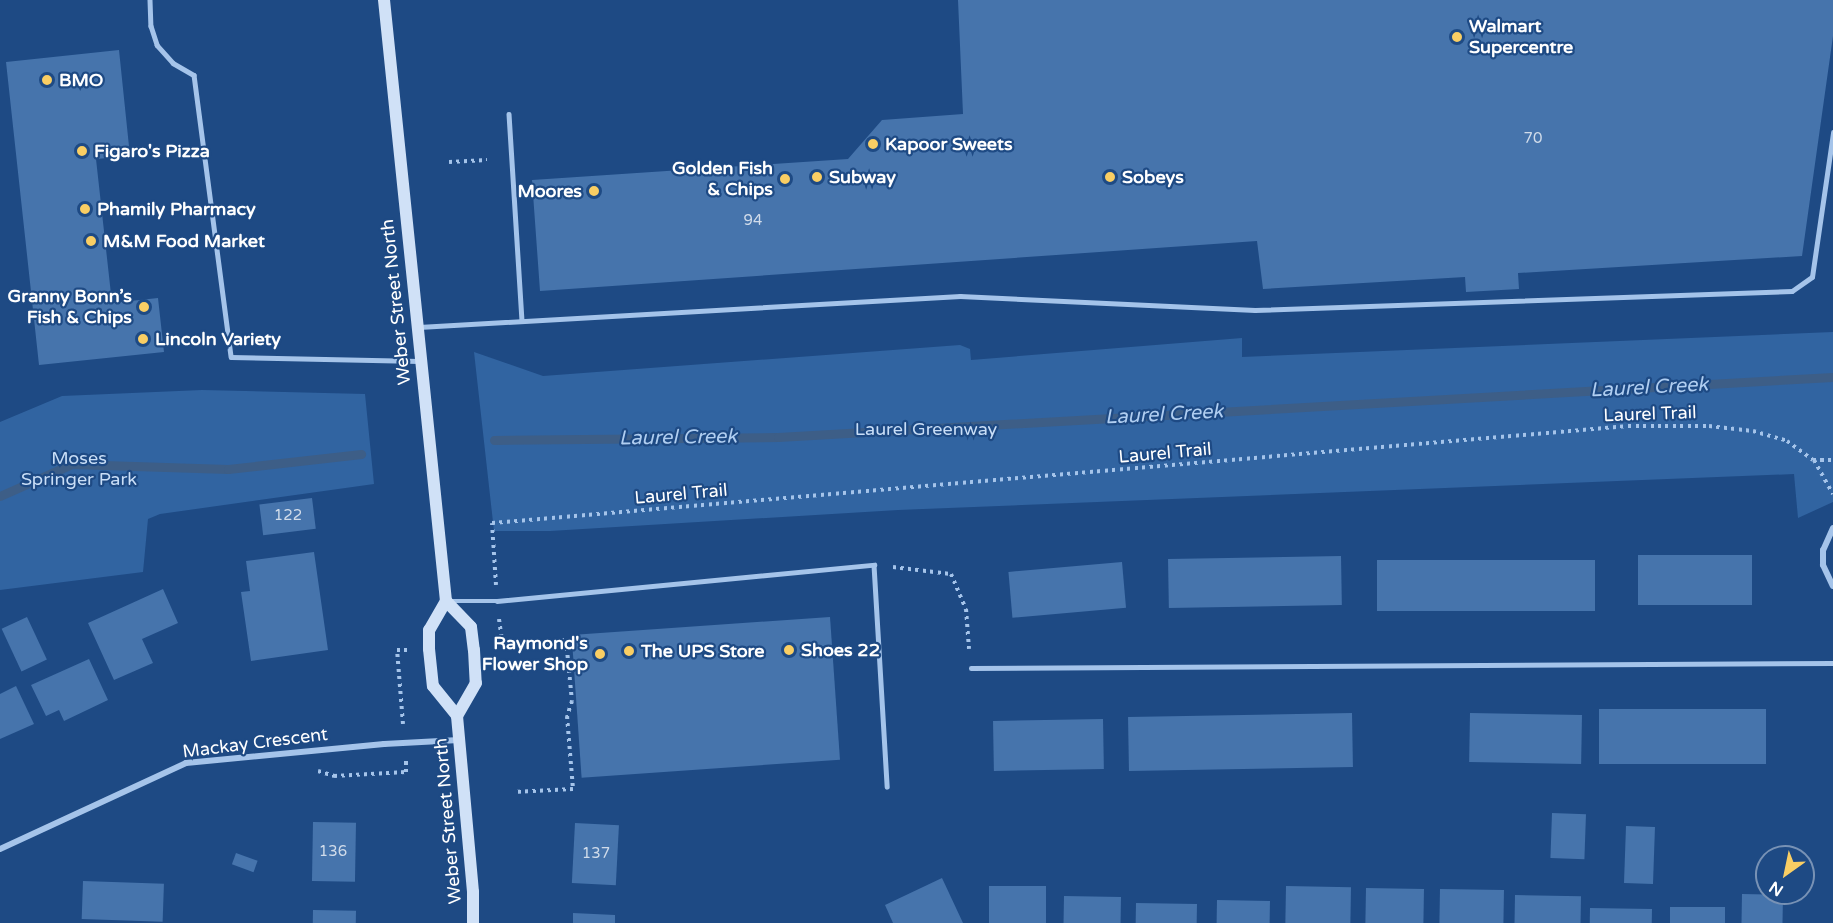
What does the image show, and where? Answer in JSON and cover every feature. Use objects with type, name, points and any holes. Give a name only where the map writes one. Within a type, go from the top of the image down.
[{"type":"main road","name":"Weber Street North","points":[[384,0],[446,601],[429,630],[429,649],[433,686],[457,716],[473,892],[473,923]]},
{"type":"main road","name":"Weber Street North","points":[[446,601],[471,627],[476,683],[457,716]]},
{"type":"street","points":[[1833,528],[1823,550],[1823,565],[1833,586]]},
{"type":"street","name":"Mackay Crescent","points":[[0,849],[186,763],[394,743],[459,740]]},
{"type":"lane","points":[[150,0],[151,27],[157,45],[173,63],[195,75],[231,357],[420,361]]},
{"type":"lane","points":[[509,114],[522,321]]},
{"type":"lane","points":[[416,327],[960,296],[1255,310],[1792,291],[1812,277],[1833,133]]},
{"type":"lane","points":[[446,601],[497,601],[874,565],[887,787]]},
{"type":"lane","points":[[970,668],[1833,663]]},
{"type":"path","points":[[449,162],[488,160]]},
{"type":"path","name":"Laurel Trail","points":[[492,523],[1628,426],[1709,426],[1753,431],[1787,441],[1814,460]]},
{"type":"path","points":[[1833,460],[1814,460],[1833,494]]},
{"type":"path","points":[[874,565],[951,574],[966,609],[970,668]]},
{"type":"path","points":[[503,648],[567,640],[572,701],[567,716],[573,789],[513,792]]},
{"type":"path","points":[[402,717],[397,650],[411,650]]},
{"type":"path","points":[[334,776],[406,772],[405,761]]},
{"type":"green space","name":"Laurel Greenway","points":[[1833,332],[1833,502],[1798,518],[1794,474],[898,510],[550,531],[494,531],[474,352],[543,376],[960,345],[970,349],[971,360],[1242,338],[1242,357]]},
{"type":"green space","name":"Moses Springer Park","points":[[202,390],[365,394],[374,484],[160,514],[148,519],[143,572],[0,590],[0,422],[62,396]]},
{"type":"building","points":[[958,0],[1833,0],[1833,36],[1802,256],[1518,273],[1519,289],[1466,292],[1465,277],[1263,289],[1257,241],[540,291],[532,180],[848,159],[882,120],[963,114]]},
{"type":"building","points":[[119,50],[130,156],[96,159],[112,303],[158,298],[164,352],[39,365],[6,62]]},
{"type":"building","points":[[312,498],[316,529],[263,535],[259,504]]},
{"type":"building","points":[[314,552],[328,650],[251,661],[241,592],[250,591],[246,561]]},
{"type":"building","points":[[1638,555],[1752,555],[1752,605],[1638,605]]},
{"type":"building","points":[[1341,556],[1342,605],[1169,608],[1168,559]]},
{"type":"building","points":[[1377,560],[1595,560],[1595,611],[1377,611]]},
{"type":"building","points":[[1122,562],[1126,608],[1012,618],[1008,572]]},
{"type":"building","points":[[163,589],[178,623],[142,639],[153,663],[114,680],[88,623]]},
{"type":"building","points":[[27,617],[47,660],[21,671],[2,629]]},
{"type":"building","points":[[830,617],[840,760],[582,778],[572,635]]},
{"type":"building","points":[[89,659],[108,700],[64,721],[59,710],[46,716],[31,685]]},
{"type":"building","points":[[16,686],[34,724],[0,739],[0,694]]},
{"type":"building","points":[[1599,709],[1766,709],[1766,764],[1599,764]]},
{"type":"building","points":[[1352,713],[1353,767],[1129,771],[1128,717]]},
{"type":"building","points":[[1470,713],[1582,715],[1581,764],[1469,762]]},
{"type":"building","points":[[1103,719],[1104,769],[994,771],[993,721]]},
{"type":"building","points":[[1552,813],[1586,814],[1584,859],[1550,858]]},
{"type":"building","points":[[313,822],[356,823],[355,882],[312,881]]},
{"type":"building","points":[[575,823],[619,825],[616,885],[572,883]]},
{"type":"building","points":[[1626,826],[1655,827],[1653,884],[1624,883]]},
{"type":"building","points":[[236,853],[258,861],[254,872],[232,864]]},
{"type":"building","points":[[942,878],[963,923],[893,923],[885,905]]},
{"type":"building","points":[[83,881],[164,884],[163,922],[82,919]]},
{"type":"building","points":[[989,886],[1046,886],[1046,923],[989,923]]},
{"type":"building","points":[[1286,886],[1351,887],[1350,923],[1285,923]]},
{"type":"building","points":[[1366,888],[1424,889],[1423,923],[1365,923]]},
{"type":"building","points":[[1440,889],[1504,890],[1503,923],[1439,923]]},
{"type":"building","points":[[1742,894],[1755,894],[1755,905],[1783,905],[1783,923],[1741,923]]},
{"type":"building","points":[[1515,895],[1581,896],[1581,923],[1515,923]]},
{"type":"building","points":[[1064,896],[1121,897],[1121,923],[1064,923]]},
{"type":"building","points":[[1217,900],[1270,901],[1270,923],[1217,923]]},
{"type":"building","points":[[1136,903],[1197,904],[1197,923],[1136,923]]},
{"type":"building","points":[[1670,907],[1725,907],[1725,923],[1670,923]]},
{"type":"building","points":[[1590,908],[1652,909],[1652,923],[1590,923]]},
{"type":"building","points":[[313,910],[356,911],[356,923],[313,923]]},
{"type":"building","points":[[573,913],[615,915],[615,923],[573,923]]},
{"type":"waterway","name":"Laurel Creek","points":[[494,440],[778,437],[1833,377]]},
{"type":"waterway","name":"Laurel Creek","points":[[0,496],[72,464],[228,469],[361,454]]},
{"type":"place","name":"Walmart Supercentre","points":[[1457,37]]},
{"type":"place","name":"BMO","points":[[47,80]]},
{"type":"place","name":"Kapoor Sweets","points":[[873,144]]},
{"type":"place","name":"Figaro's Pizza","points":[[82,151]]},
{"type":"place","name":"Subway","points":[[817,177]]},
{"type":"place","name":"Sobeys","points":[[1110,177]]},
{"type":"place","name":"Golden Fish & Chips","points":[[785,179]]},
{"type":"place","name":"Moores","points":[[594,191]]},
{"type":"place","name":"Phamily Pharmacy","points":[[85,209]]},
{"type":"place","name":"M&M Food Market","points":[[91,241]]},
{"type":"place","name":"Granny Bonn’s Fish & Chips","points":[[144,307]]},
{"type":"place","name":"Lincoln Variety","points":[[143,339]]},
{"type":"place","name":"Shoes 22","points":[[789,650]]},
{"type":"place","name":"The UPS Store","points":[[629,651]]},
{"type":"place","name":"Raymond's Flower Shop","points":[[600,654]]}]
